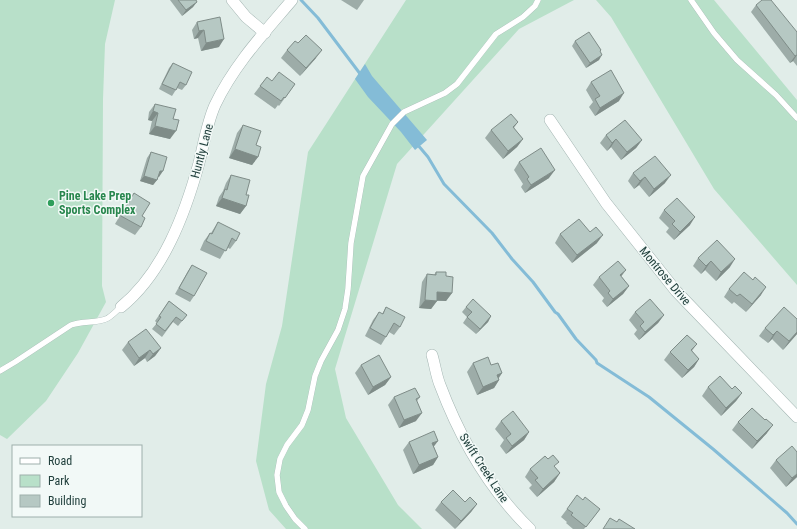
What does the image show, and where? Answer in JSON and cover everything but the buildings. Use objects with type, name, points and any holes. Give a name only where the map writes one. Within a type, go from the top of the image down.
[{"type":"street","points":[[232,0],[246,17],[265,33]]},
{"type":"street","name":"Huntly Lane","points":[[121,307],[132,298],[144,284],[166,249],[186,207],[199,162],[205,134],[215,106],[228,80],[292,0]]},
{"type":"street","name":"Montrose Drive","points":[[550,120],[606,203],[676,291],[797,417]]},
{"type":"street","name":"Swift Creek Lane","points":[[432,355],[439,383],[465,442],[494,488],[530,529]]},
{"type":"lane","points":[[305,529],[286,506],[279,492],[277,475],[280,459],[287,445],[302,425],[308,410],[315,376],[321,361],[338,330],[345,309],[348,290],[351,243],[363,176],[392,124],[404,112],[445,93],[457,84],[496,34],[523,16],[535,6],[538,0]]},
{"type":"lane","points":[[691,0],[714,33],[737,60],[776,95],[797,118]]},
{"type":"lane","points":[[0,371],[71,325],[80,322],[107,319],[121,307]]},
{"type":"green space","name":"Pine Lake Prep Sports Complex","points":[[0,0],[115,0],[105,44],[103,99],[102,286],[106,302],[78,353],[46,401],[7,439],[0,435]]},
{"type":"green space","points":[[406,0],[574,0],[519,29],[397,164],[335,369],[346,418],[398,505],[422,529],[286,529],[269,510],[256,461],[266,384],[282,326],[308,152]]},
{"type":"green space","points":[[596,0],[714,0],[797,100],[797,285],[714,189],[611,17]]},
{"type":"water","points":[[365,64],[372,76],[427,140],[415,150],[401,132],[368,97],[355,79]]},
{"type":"waterway","points":[[301,0],[318,18],[361,75]]},
{"type":"waterway","points":[[417,144],[428,157],[444,184],[492,233],[512,259],[533,282],[576,339],[596,360],[597,363],[649,397],[713,449],[787,513],[797,524]]},
{"type":"place","name":"Pine Lake Prep Sports Complex","points":[[51,203]]}]
